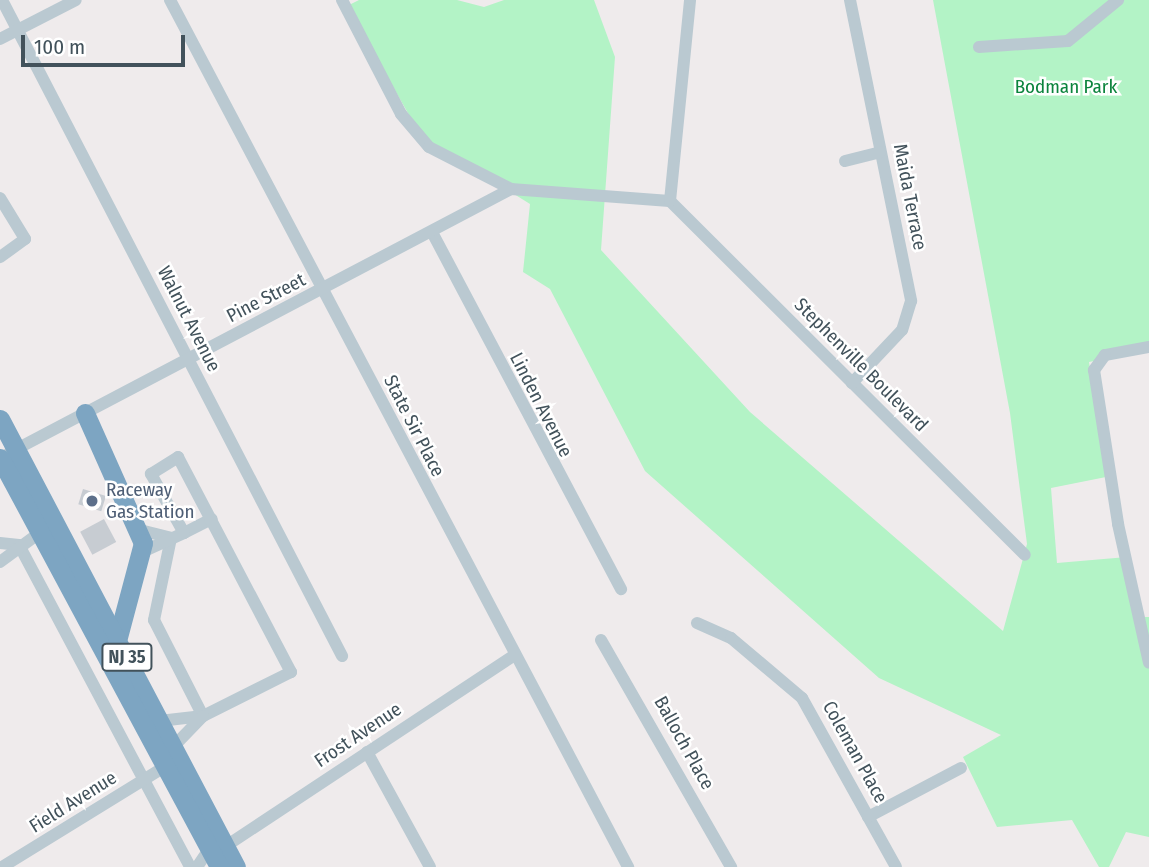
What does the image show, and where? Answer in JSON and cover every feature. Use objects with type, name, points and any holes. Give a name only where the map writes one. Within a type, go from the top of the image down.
[{"type":"highway","points":[[85,413],[141,530],[142,552],[118,637]]},
{"type":"highway","name":"NJ 35","points":[[0,419],[4,456],[38,534],[163,768],[217,848],[236,867]]},
{"type":"highway","name":"NJ 35","points":[[4,456],[118,637],[173,747],[217,848],[219,867]]},
{"type":"street","name":"Walnut Avenue","points":[[2,0],[342,656]]},
{"type":"street","points":[[0,39],[76,0]]},
{"type":"street","name":"State Sir Place","points":[[170,0],[512,657],[628,867]]},
{"type":"street","points":[[342,0],[395,103],[421,138],[451,163],[511,189],[670,201],[690,0]]},
{"type":"street","name":"Maida Terrace","points":[[850,0],[909,315],[852,383]]},
{"type":"street","points":[[979,47],[1068,41],[1118,0]]},
{"type":"street","points":[[845,161],[880,152]]},
{"type":"street","name":"Pine Street","points":[[4,456],[433,234],[511,189]]},
{"type":"street","points":[[0,198],[25,239],[0,257]]},
{"type":"street","name":"Stephenville Boulevard","points":[[670,201],[1025,555]]},
{"type":"street","name":"Linden Avenue","points":[[433,234],[621,589]]},
{"type":"street","points":[[1149,347],[1105,355],[1096,363],[1095,386],[1149,663]]},
{"type":"street","points":[[173,747],[203,716],[291,672],[178,457],[150,474],[184,533]]},
{"type":"street","points":[[142,552],[212,519]]},
{"type":"street","points":[[141,530],[171,538]]},
{"type":"street","points":[[0,562],[19,545],[38,534]]},
{"type":"street","points":[[171,538],[154,620],[203,716]]},
{"type":"street","points":[[0,543],[19,545]]},
{"type":"street","points":[[19,545],[190,867]]},
{"type":"street","name":"Coleman Place","points":[[696,623],[731,638],[802,698],[896,867]]},
{"type":"street","name":"Balloch Place","points":[[601,640],[731,867]]},
{"type":"street","name":"Frost Avenue","points":[[217,848],[512,657]]},
{"type":"street","points":[[159,721],[203,716]]},
{"type":"street","points":[[367,752],[430,867]]},
{"type":"street","name":"Field Avenue","points":[[2,867],[163,768]]},
{"type":"street","points":[[868,817],[961,768]]},
{"type":"street","points":[[197,867],[217,848]]},
{"type":"green space","name":"Bodman Park","points":[[359,0],[457,0],[484,7],[504,0],[594,0],[615,57],[601,250],[750,412],[1003,631],[1027,544],[1010,413],[933,0],[1149,0],[1149,350],[1089,362],[1106,477],[1051,488],[1057,563],[1127,557],[1139,617],[1149,617],[1149,837],[1126,832],[1109,867],[1099,867],[1072,820],[997,827],[963,757],[1001,735],[879,678],[645,471],[550,289],[523,272],[530,204],[421,136],[347,6]]},
{"type":"building","points":[[83,489],[106,496],[101,511],[78,504]]},
{"type":"building","points":[[104,519],[116,542],[92,555],[80,532]]},
{"type":"place","name":"Raceway Gas Station","points":[[92,501]]}]
